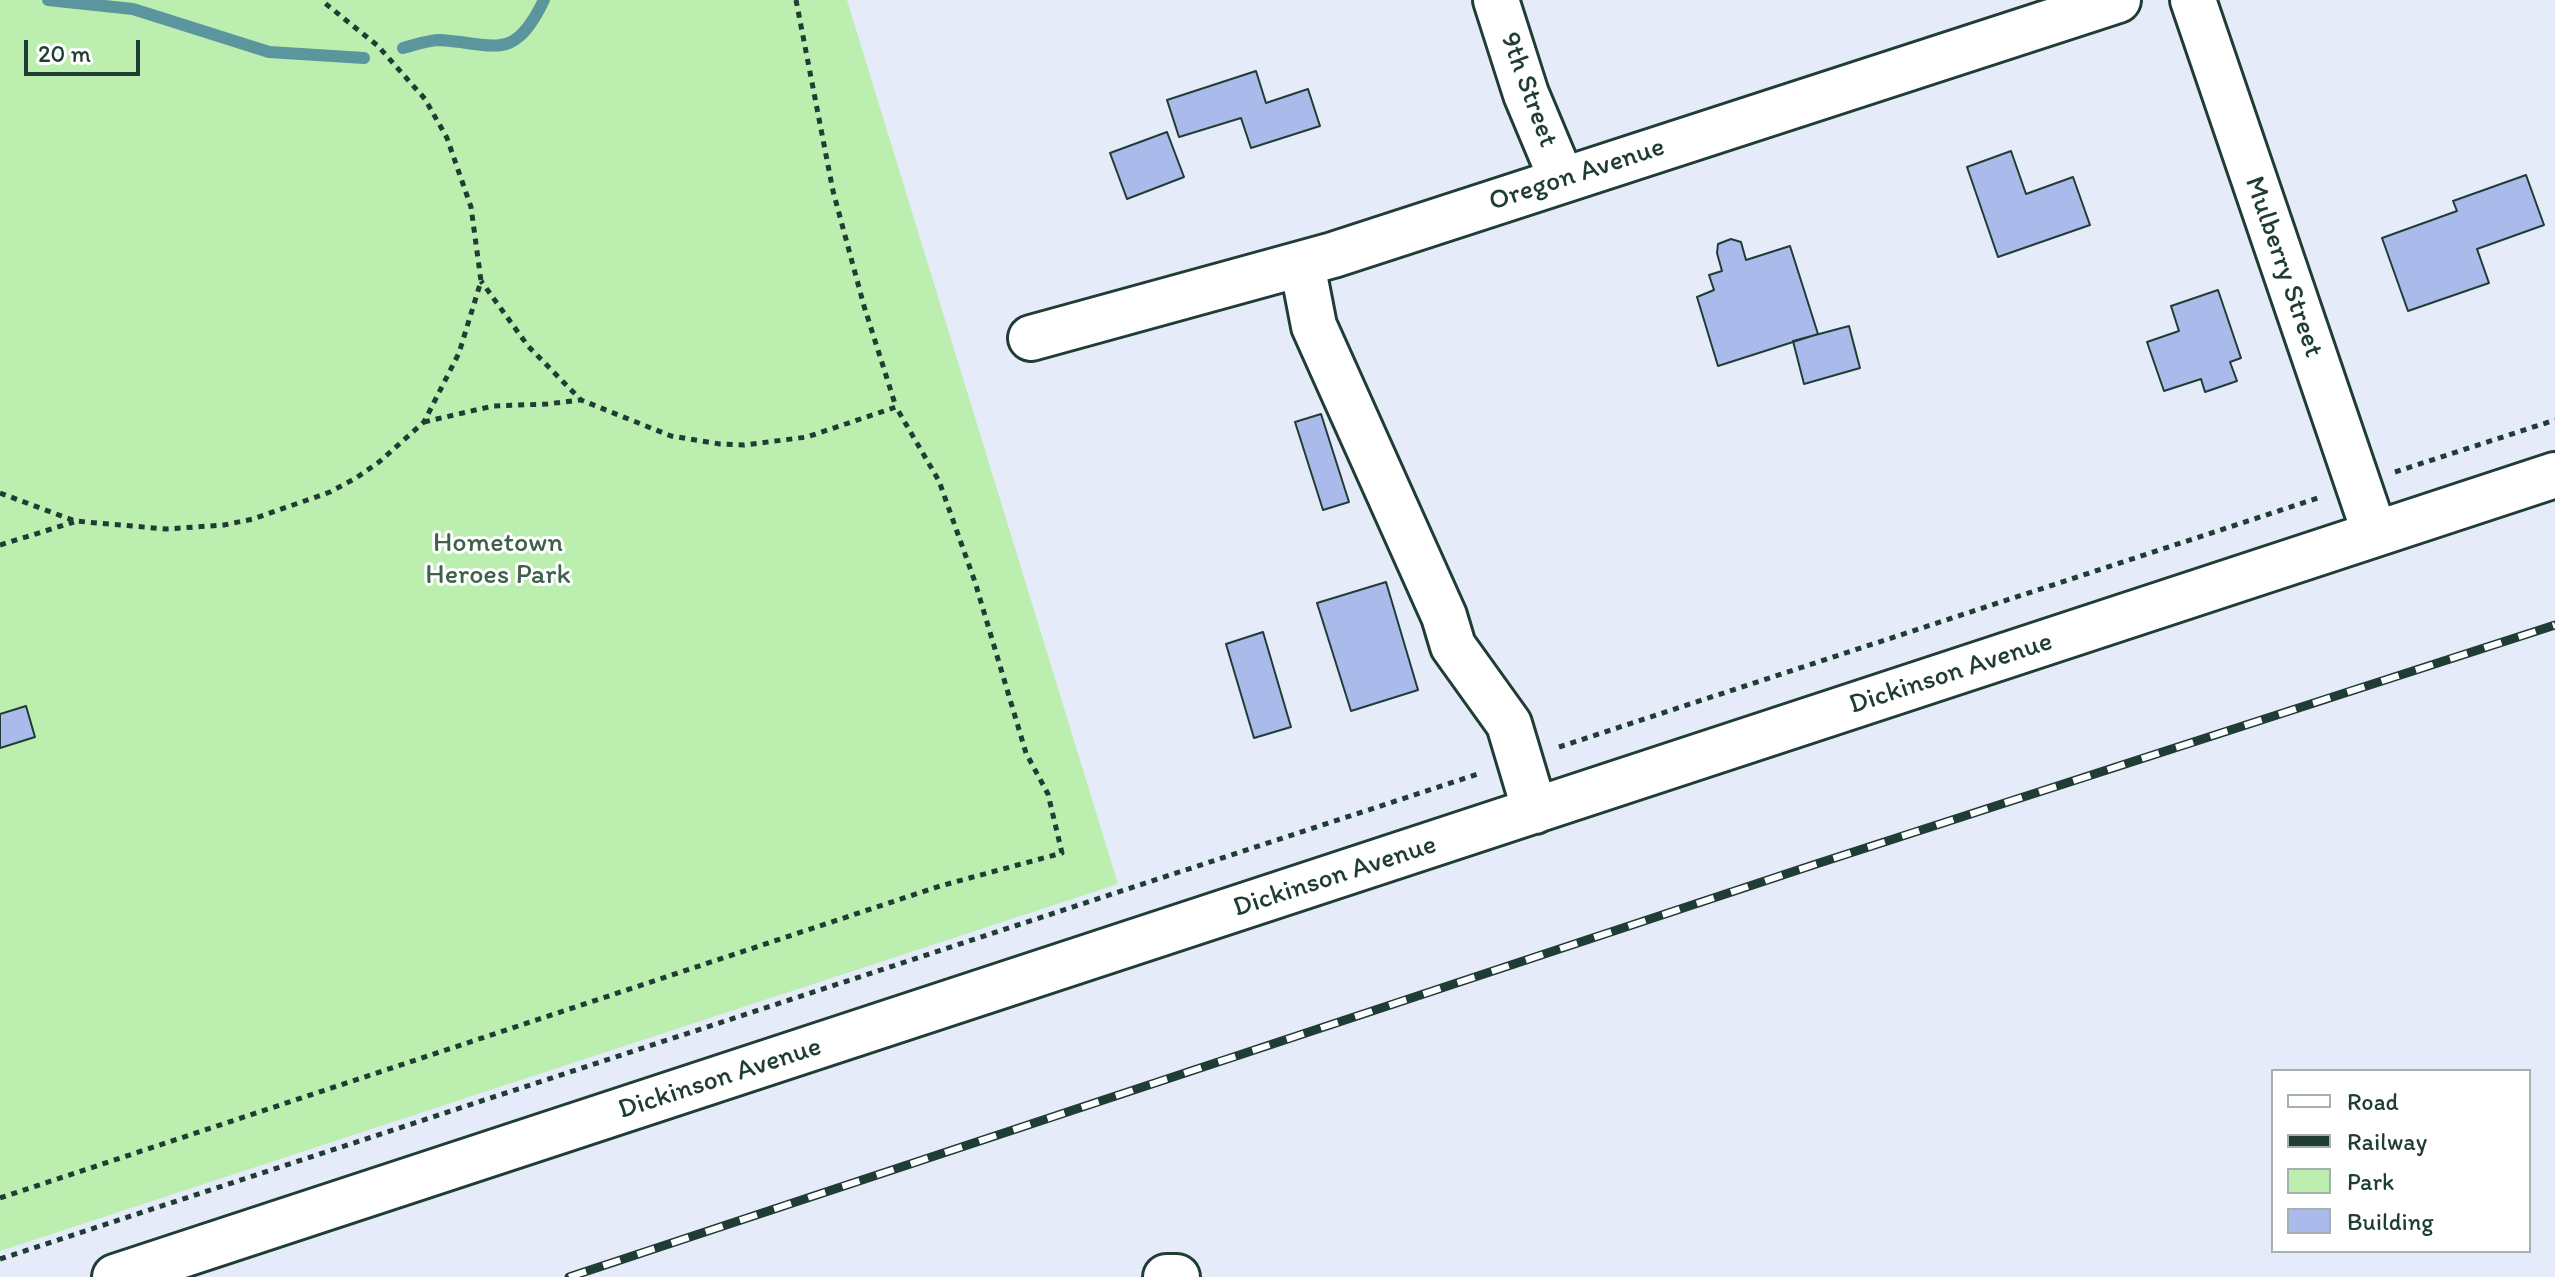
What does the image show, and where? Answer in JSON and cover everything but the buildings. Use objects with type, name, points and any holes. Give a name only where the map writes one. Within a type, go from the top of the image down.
[{"type":"street","name":"9th Street","points":[[1496,0],[1526,94],[1562,180]]},
{"type":"street","name":"Oregon Avenue","points":[[1031,338],[1302,264],[2118,0]]},
{"type":"street","name":"Mulberry Street","points":[[2193,0],[2375,534]]},
{"type":"street","points":[[1302,264],[1314,326],[1444,616],[1453,646],[1509,724],[1535,811]]},
{"type":"street","name":"Dickinson Avenue","points":[[115,1277],[2555,475]]},
{"type":"street","points":[[1166,1277],[1177,1277]]},
{"type":"path","points":[[0,493],[75,521],[166,529],[197,528],[253,519],[303,503],[356,478],[424,422],[459,353],[481,281],[477,243],[464,182],[425,99],[378,46],[321,0]]},
{"type":"path","points":[[0,1198],[940,886],[1062,853],[1048,794],[1026,753],[975,582],[939,481],[896,407],[864,306],[833,191],[796,0]]},
{"type":"path","points":[[481,281],[528,346],[581,400],[671,436],[744,445],[807,437],[896,407]]},
{"type":"path","points":[[424,422],[493,406],[581,400]]},
{"type":"path","points":[[0,1259],[2555,420]]},
{"type":"path","points":[[0,545],[75,521]]},
{"type":"green space","name":"Hometown Heroes Park","points":[[0,0],[847,0],[1118,884],[0,1251]]},
{"type":"waterway","points":[[48,0],[133,9],[269,52],[364,58]]},
{"type":"waterway","points":[[403,48],[440,40],[502,45],[523,33],[544,0]]},
{"type":"railway","points":[[569,1277],[1813,865],[2555,625]]}]
